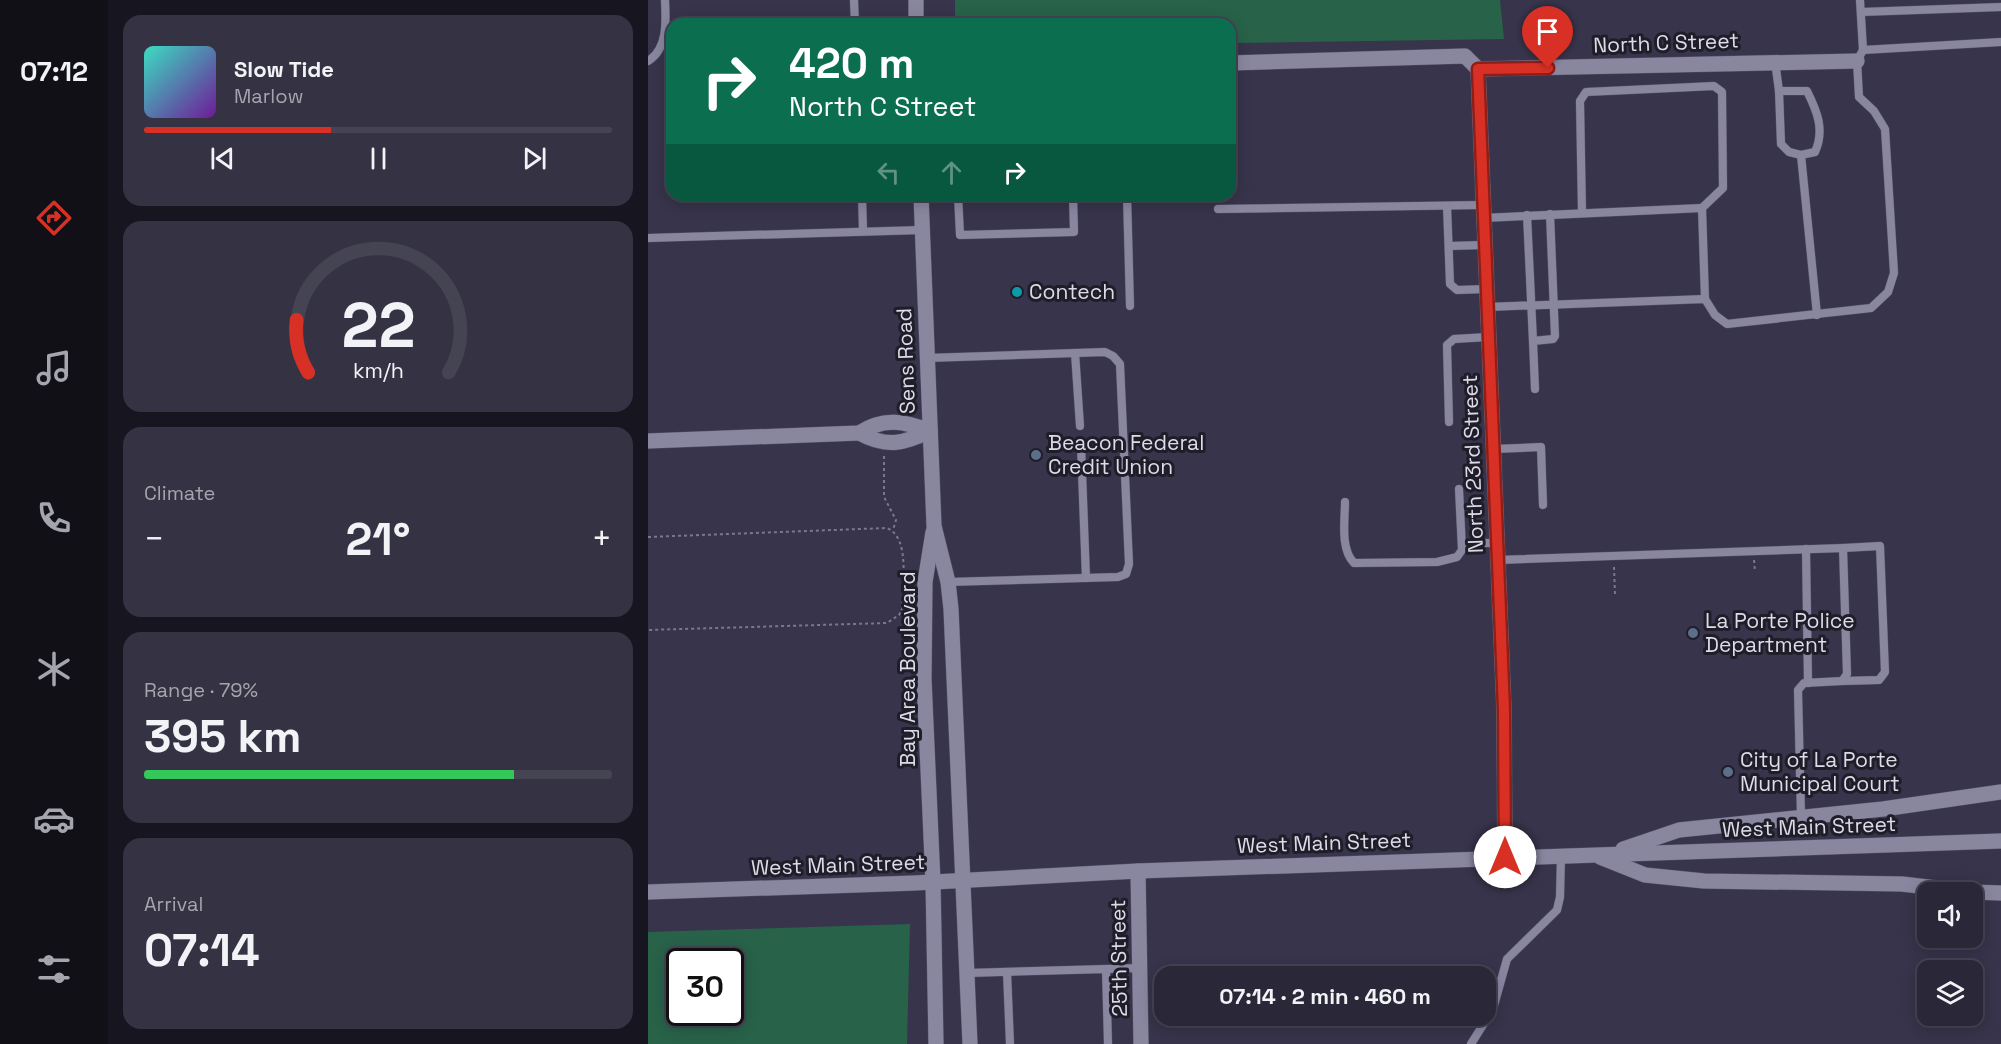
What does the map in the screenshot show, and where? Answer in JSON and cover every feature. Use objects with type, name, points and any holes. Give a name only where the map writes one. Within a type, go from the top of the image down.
[{"type":"main road","points":[[916,0],[916,18]]},
{"type":"main road","name":"North C Street","points":[[1236,63],[1465,56],[1478,69],[1774,61],[1860,56]]},
{"type":"main road","name":"North 23rd Street","points":[[1478,69],[1504,710],[1505,857]]},
{"type":"main road","name":"Sens Road","points":[[921,201],[934,526]]},
{"type":"main road","points":[[859,433],[878,423],[904,421],[930,431]]},
{"type":"main road","points":[[648,441],[859,433],[878,441],[905,443],[930,431]]},
{"type":"main road","name":"Bay Area Boulevard","points":[[934,526],[948,582],[970,1044]]},
{"type":"main road","name":"Bay Area Boulevard","points":[[934,526],[925,582],[924,678],[933,882],[936,1044]]},
{"type":"main road","points":[[925,582],[948,582]]},
{"type":"main road","points":[[1602,854],[1679,830],[1883,809],[2001,792]]},
{"type":"main road","name":"West Main Street","points":[[648,892],[962,881],[1138,871],[1505,857],[2001,841]]},
{"type":"main road","points":[[1602,854],[1645,875],[1704,881],[1902,884],[1970,892],[2001,893]]},
{"type":"main road","name":"25th Street","points":[[1138,871],[1141,1044]]},
{"type":"lane","points":[[648,61],[654,57],[664,40],[665,0]]},
{"type":"lane","points":[[854,0],[855,18]]},
{"type":"lane","points":[[1702,208],[1705,299],[1715,315],[1727,324],[1871,308],[1888,292],[1894,273],[1885,129],[1874,111],[1859,97],[1860,0]]},
{"type":"lane","points":[[1861,12],[1957,4],[2001,7]]},
{"type":"lane","points":[[1860,56],[2001,42]]},
{"type":"lane","points":[[1774,61],[1779,91],[1781,144],[1789,152],[1801,155],[1815,152],[1819,142],[1820,124],[1816,108],[1807,91],[1779,91]]},
{"type":"lane","points":[[1218,209],[1447,206],[1527,215],[1582,213],[1702,208],[1723,189],[1722,92],[1714,86],[1586,92],[1580,101],[1582,213]]},
{"type":"lane","points":[[1801,155],[1817,315]]},
{"type":"lane","points":[[862,201],[863,231]]},
{"type":"lane","points":[[957,201],[960,235],[1074,232],[1073,201]]},
{"type":"lane","points":[[1127,201],[1130,306]]},
{"type":"lane","points":[[1447,206],[1452,289],[1486,289]]},
{"type":"lane","points":[[1533,341],[1553,339],[1555,336],[1550,214]]},
{"type":"lane","points":[[1527,215],[1535,389]]},
{"type":"lane","points":[[648,238],[922,230]]},
{"type":"lane","points":[[1449,246],[1484,245]]},
{"type":"lane","points":[[1487,307],[1705,299]]},
{"type":"lane","points":[[1449,423],[1447,345],[1454,339],[1488,337]]},
{"type":"lane","points":[[1075,352],[1080,426]]},
{"type":"lane","points":[[927,358],[1105,352],[1113,356],[1120,364],[1128,569],[1126,574],[1118,577],[948,582]]},
{"type":"lane","points":[[1081,445],[1086,578]]},
{"type":"lane","points":[[1494,449],[1541,447],[1543,505]]},
{"type":"lane","points":[[1345,502],[1345,541],[1354,563],[1451,560],[1460,554],[1464,543],[1459,489]]},
{"type":"lane","points":[[1464,543],[1497,543]]},
{"type":"lane","points":[[1498,560],[1880,546],[1885,672],[1879,680],[1808,682],[1800,685],[1797,699],[1801,816]]},
{"type":"lane","points":[[1842,681],[1847,674],[1843,548]]},
{"type":"lane","points":[[1806,549],[1808,682]]},
{"type":"lane","points":[[1471,1044],[1493,1008],[1508,959],[1557,910],[1560,897],[1561,856]]},
{"type":"lane","points":[[966,973],[1140,968]]},
{"type":"lane","points":[[1106,969],[1108,1044]]},
{"type":"lane","points":[[1007,972],[1010,1044]]},
{"type":"path","points":[[884,454],[884,497],[896,520],[893,530]]},
{"type":"path","points":[[648,537],[887,528],[893,530],[901,542],[902,549],[902,609],[894,619],[886,623],[648,630]]},
{"type":"path","points":[[1614,556],[1615,594]]},
{"type":"green space","points":[[955,0],[1500,0],[1504,39],[1236,43],[1236,18],[955,18]]},
{"type":"green space","points":[[910,924],[907,1044],[648,1044],[648,932]]},
{"type":"place","name":"Contech","points":[[1017,292]]},
{"type":"place","name":"Beacon Federal Credit Union","points":[[1036,455]]},
{"type":"place","name":"La Porte Police Department","points":[[1693,633]]},
{"type":"place","name":"City of La Porte Municipal Court","points":[[1728,772]]},
{"type":"route","points":[[1505,857],[1504,710],[1478,69],[1548,68]]}]
